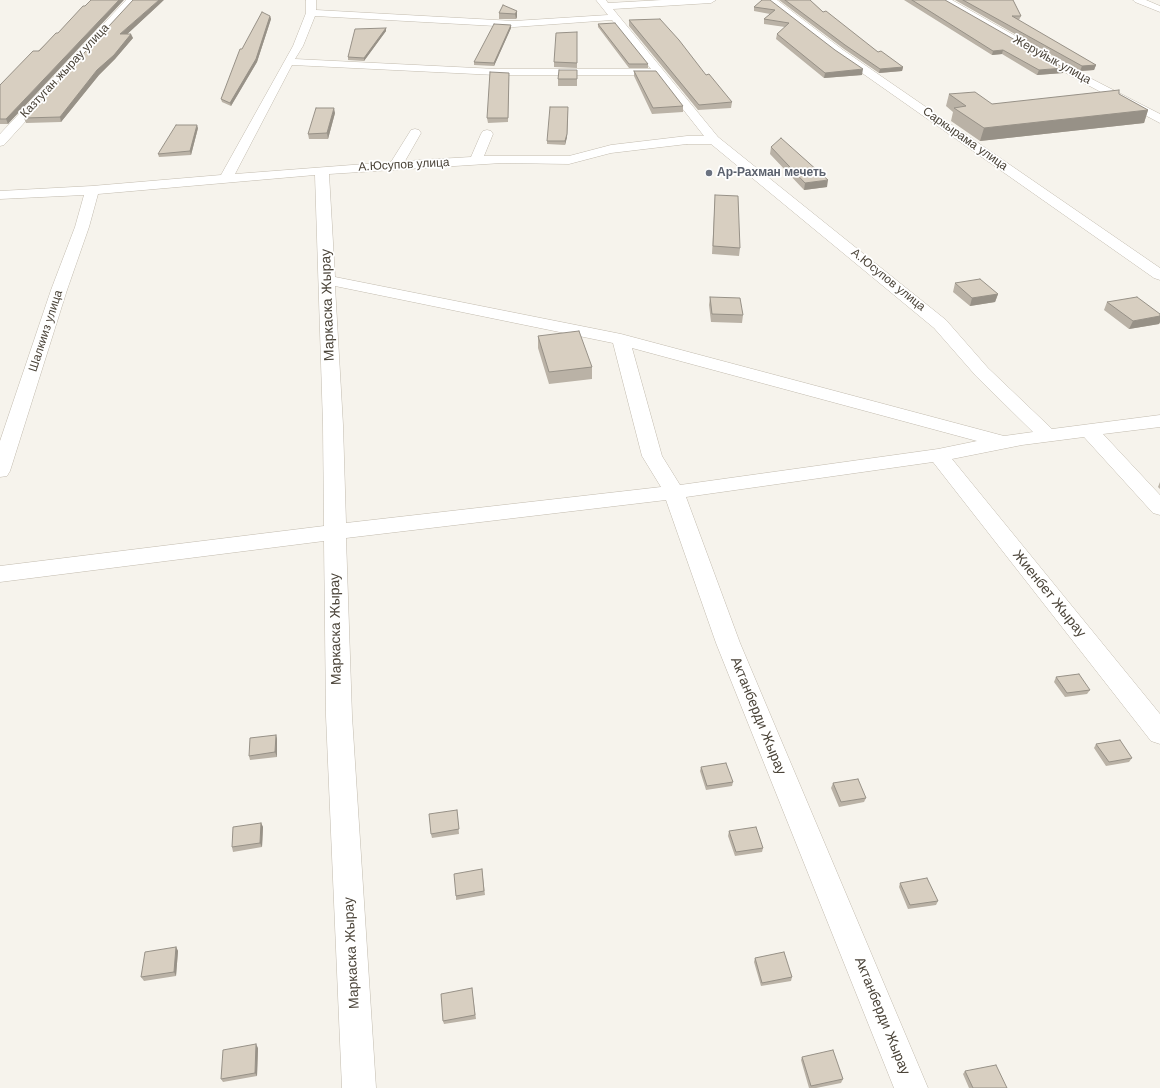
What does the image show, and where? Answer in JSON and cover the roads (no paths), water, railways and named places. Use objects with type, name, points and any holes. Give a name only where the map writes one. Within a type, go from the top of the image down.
[{"type":"street","name":"Казтуган жырау улица","points":[[0,142],[131,0]]},
{"type":"street","points":[[225,179],[298,46],[310,13],[311,0]]},
{"type":"street","points":[[310,13],[514,24],[608,8],[711,0]]},
{"type":"street","name":"Саркырама улица","points":[[771,0],[839,52],[1160,275]]},
{"type":"street","name":"Жеруйык улица","points":[[945,0],[1160,119]]},
{"type":"street","points":[[1138,0],[1159,8]]},
{"type":"street","name":"А.Юсупов улица","points":[[608,8],[714,140],[940,324],[982,372],[1047,436]]},
{"type":"street","points":[[288,62],[496,72],[660,72]]},
{"type":"street","points":[[395,166],[415,133]]},
{"type":"street","points":[[476,161],[486,134]]},
{"type":"street","name":"А.Юсупов улица","points":[[0,195],[92,190],[322,170],[476,161],[569,160],[610,149],[687,140],[714,140]]},
{"type":"street","name":"Маркаска Жырау","points":[[322,170],[333,425],[334,532],[339,716],[359,1088]]},
{"type":"street","name":"Шалкииз улица","points":[[0,471],[59,290],[82,227],[92,190]]},
{"type":"street","points":[[327,280],[621,340],[1003,442]]},
{"type":"street","name":"Актанберди Жырау","points":[[621,340],[652,456],[674,492],[728,643],[911,1088]]},
{"type":"street","points":[[0,574],[334,532],[674,492],[938,455],[1003,442],[1160,422]]},
{"type":"street","points":[[1089,431],[1160,508]]},
{"type":"street","name":"Жиенбет Жырау","points":[[938,455],[1160,733]]},
{"type":"place","name":"Ар-Рахман мечеть","points":[[709,173]]}]
